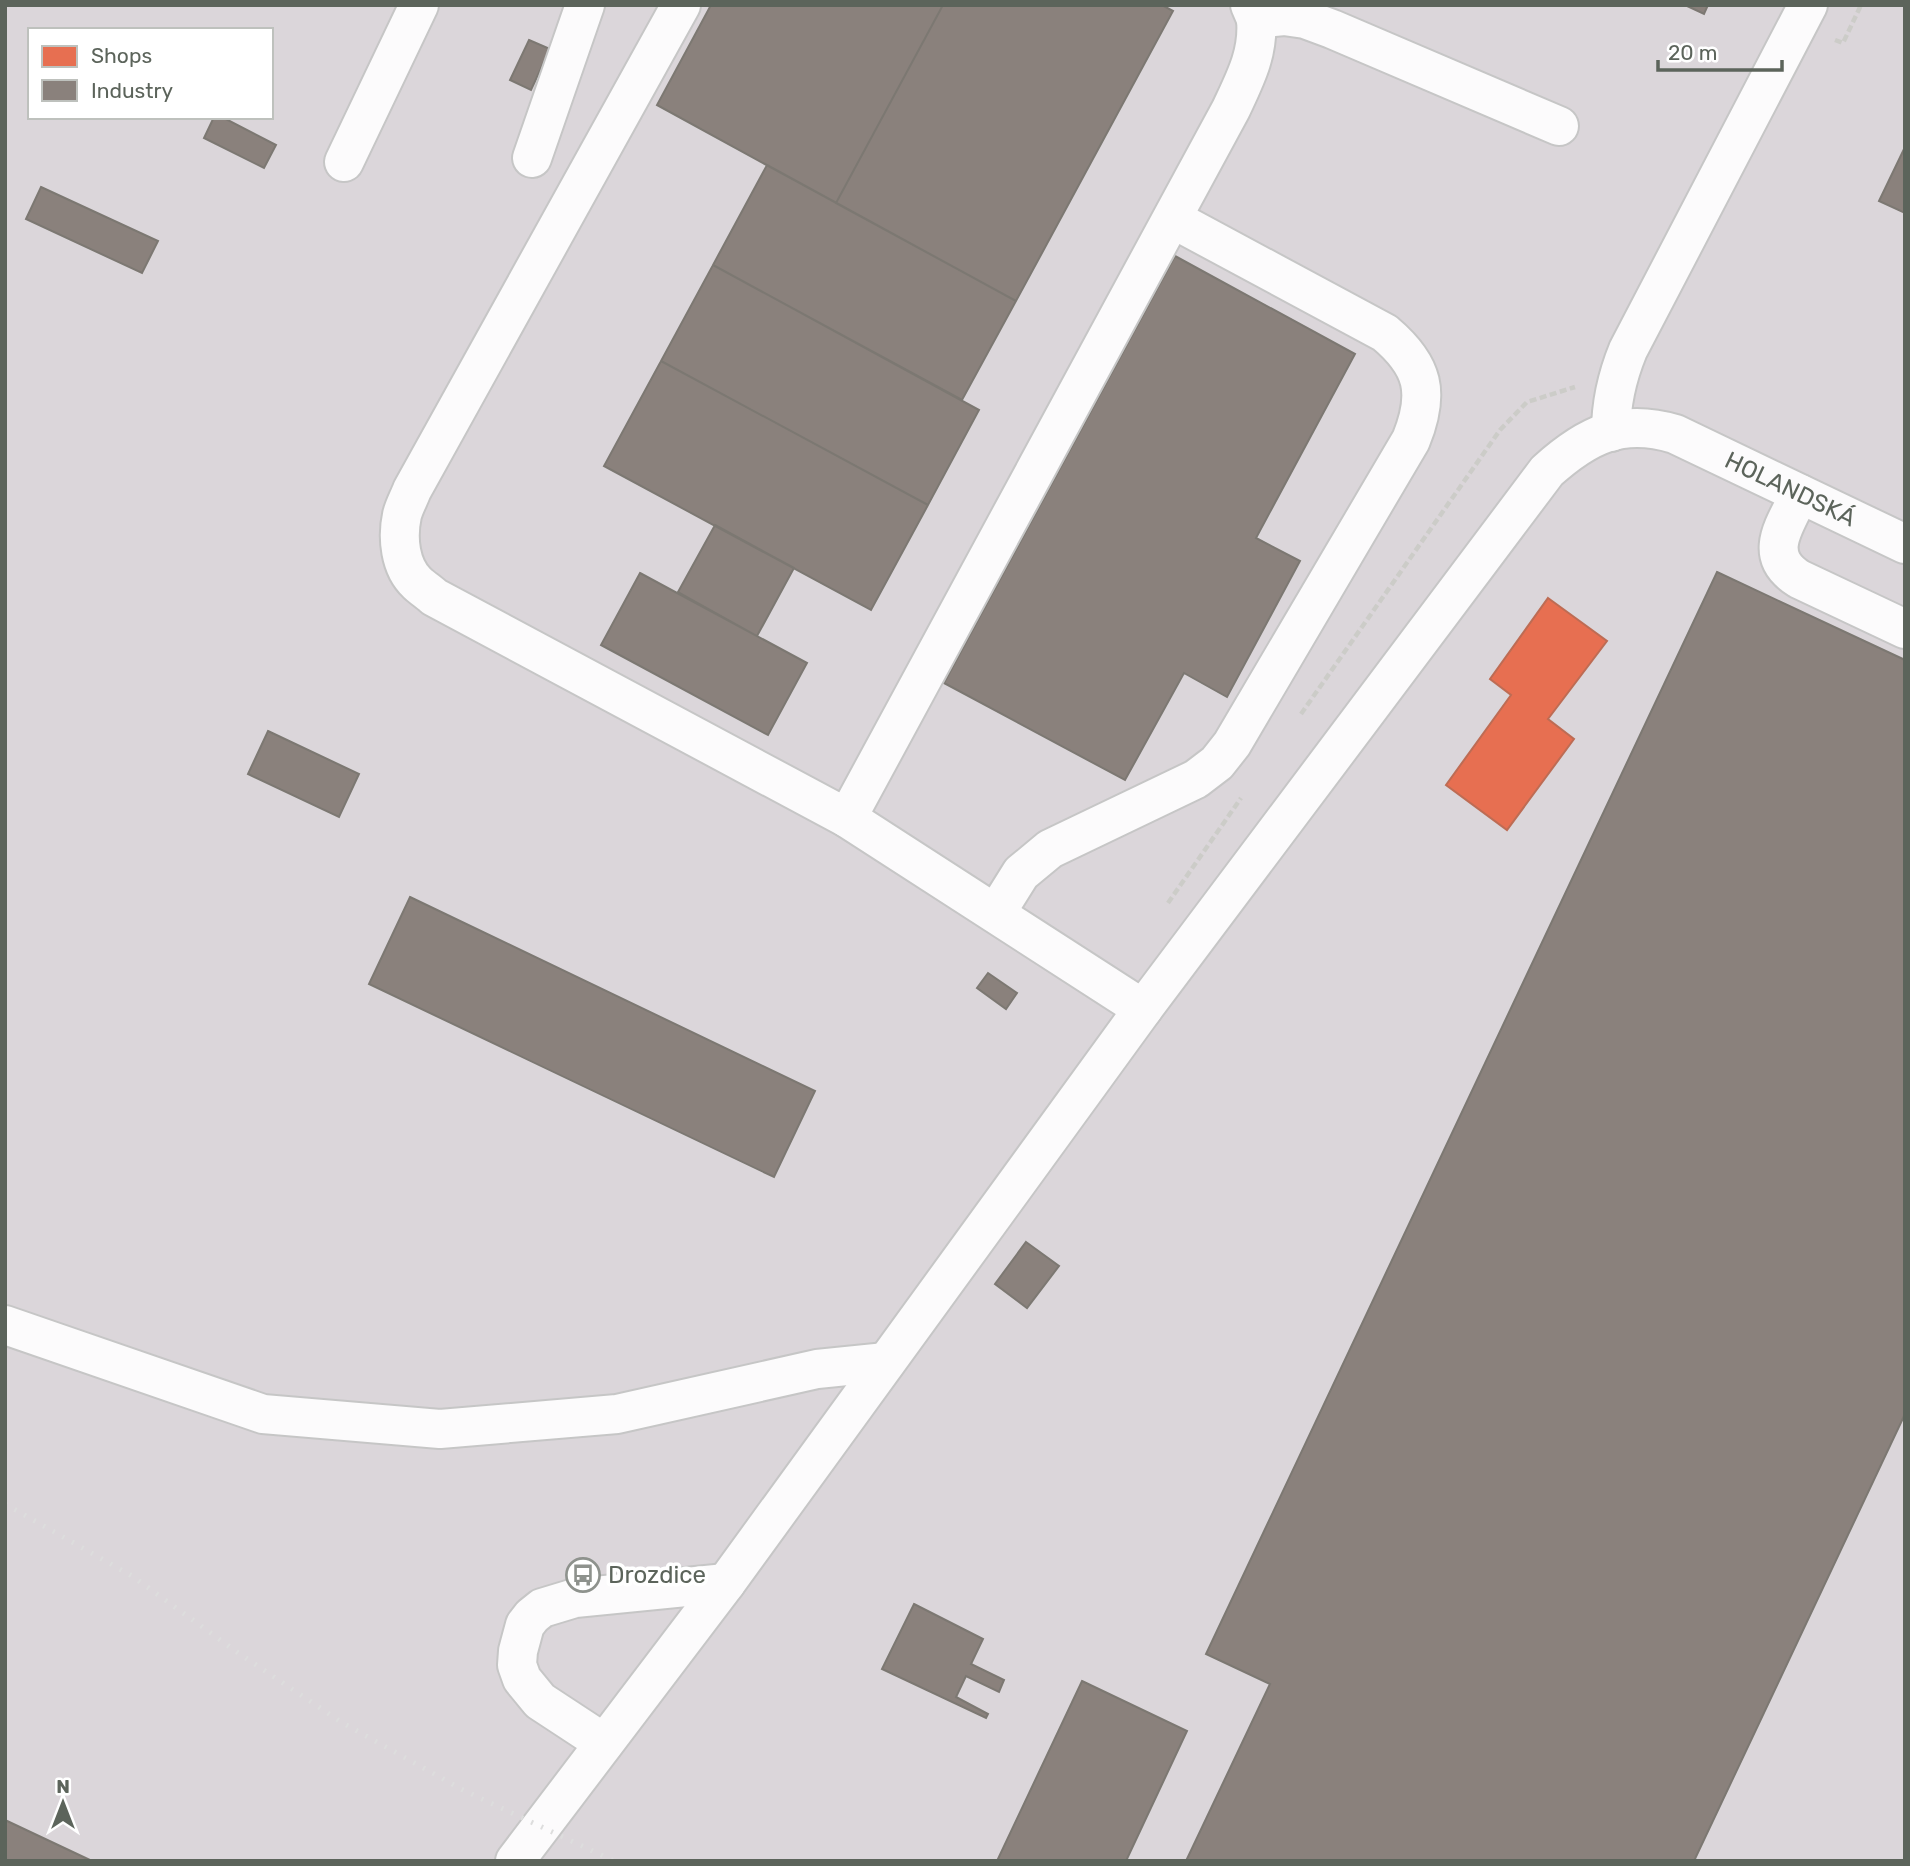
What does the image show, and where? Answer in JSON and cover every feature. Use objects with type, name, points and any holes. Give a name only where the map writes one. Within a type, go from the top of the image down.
[{"type":"street","points":[[344,162],[419,5]]},
{"type":"street","points":[[532,158],[585,5]]},
{"type":"street","points":[[681,5],[412,490],[402,514],[401,552],[407,570],[416,583],[434,597],[847,818],[1143,1009]]},
{"type":"street","points":[[1611,432],[1614,392],[1628,350],[1808,5]]},
{"type":"street","points":[[847,818],[1231,109],[1251,66],[1257,34],[1253,12],[1305,19],[1332,29],[1559,126]]},
{"type":"street","points":[[996,913],[1021,873],[1049,849],[1196,779],[1217,763],[1232,744],[1397,463],[1420,417],[1422,392],[1416,370],[1404,349],[1385,333],[1173,219]]},
{"type":"street","name":"HOLANDSKÁ","points":[[515,1861],[726,1583],[1143,1009],[1539,481],[1563,457],[1587,440],[1611,432],[1637,428],[1657,429],[1675,434],[1905,544]]},
{"type":"street","points":[[1800,494],[1779,542],[1778,552],[1785,568],[1799,579],[1905,629]]},
{"type":"street","points":[[5,1325],[263,1414],[440,1429],[617,1414],[817,1369],[886,1362]]},
{"type":"street","points":[[604,1743],[540,1701],[522,1679],[517,1665],[524,1625],[542,1608],[575,1598],[726,1583]]},
{"type":"shaded area","points":[[5,5],[1905,5],[1905,1861],[5,1861]]},
{"type":"building: Shops","points":[[1548,598],[1607,641],[1548,719],[1574,739],[1507,830],[1446,785],[1511,695],[1490,679]]},
{"type":"building: Industry","points":[[711,5],[943,5],[836,203],[657,105]]},
{"type":"building: Industry","points":[[943,5],[1162,5],[1173,11],[1016,301],[836,203]]},
{"type":"building: Industry","points":[[1685,5],[1708,5],[1704,14]]},
{"type":"building: Industry","points":[[529,40],[550,49],[531,90],[510,80]]},
{"type":"building: Industry","points":[[213,119],[226,119],[276,145],[264,168],[204,138]]},
{"type":"building: Industry","points":[[1905,147],[1905,213],[1879,201]]},
{"type":"building: Industry","points":[[767,165],[1016,301],[962,400],[713,265]]},
{"type":"building: Industry","points":[[41,187],[158,241],[142,273],[26,219]]},
{"type":"building: Industry","points":[[1175,256],[1355,354],[1256,538],[1300,561],[1227,697],[1184,673],[1125,780],[944,683]]},
{"type":"building: Industry","points":[[713,265],[979,410],[928,505],[661,361]]},
{"type":"building: Industry","points":[[661,361],[928,505],[871,610],[604,466]]},
{"type":"building: Industry","points":[[715,525],[794,568],[757,636],[678,592]]},
{"type":"building: Industry","points":[[1717,572],[1905,660],[1905,1414],[1694,1861],[1186,1861],[1270,1684],[1206,1654]]},
{"type":"building: Industry","points":[[640,573],[807,663],[768,735],[601,645]]},
{"type":"building: Industry","points":[[268,731],[359,774],[339,817],[248,774]]},
{"type":"building: Industry","points":[[410,897],[815,1091],[774,1177],[369,984]]},
{"type":"building: Industry","points":[[988,973],[1017,993],[1006,1009],[977,988]]},
{"type":"building: Industry","points":[[1026,1242],[1059,1266],[1027,1308],[995,1284]]},
{"type":"building: Industry","points":[[914,1604],[983,1639],[971,1664],[1004,1680],[999,1692],[966,1676],[956,1697],[988,1714],[986,1718],[882,1669]]},
{"type":"building: Industry","points":[[1082,1681],[1187,1731],[1126,1861],[997,1861]]},
{"type":"building: Industry","points":[[5,1820],[92,1861],[5,1861]]},
{"type":"railway","points":[[5,1504],[132,1576],[237,1652],[341,1722],[463,1790],[614,1861]]},
{"type":"place","name":"Drozdice","points":[[583,1575]]}]
